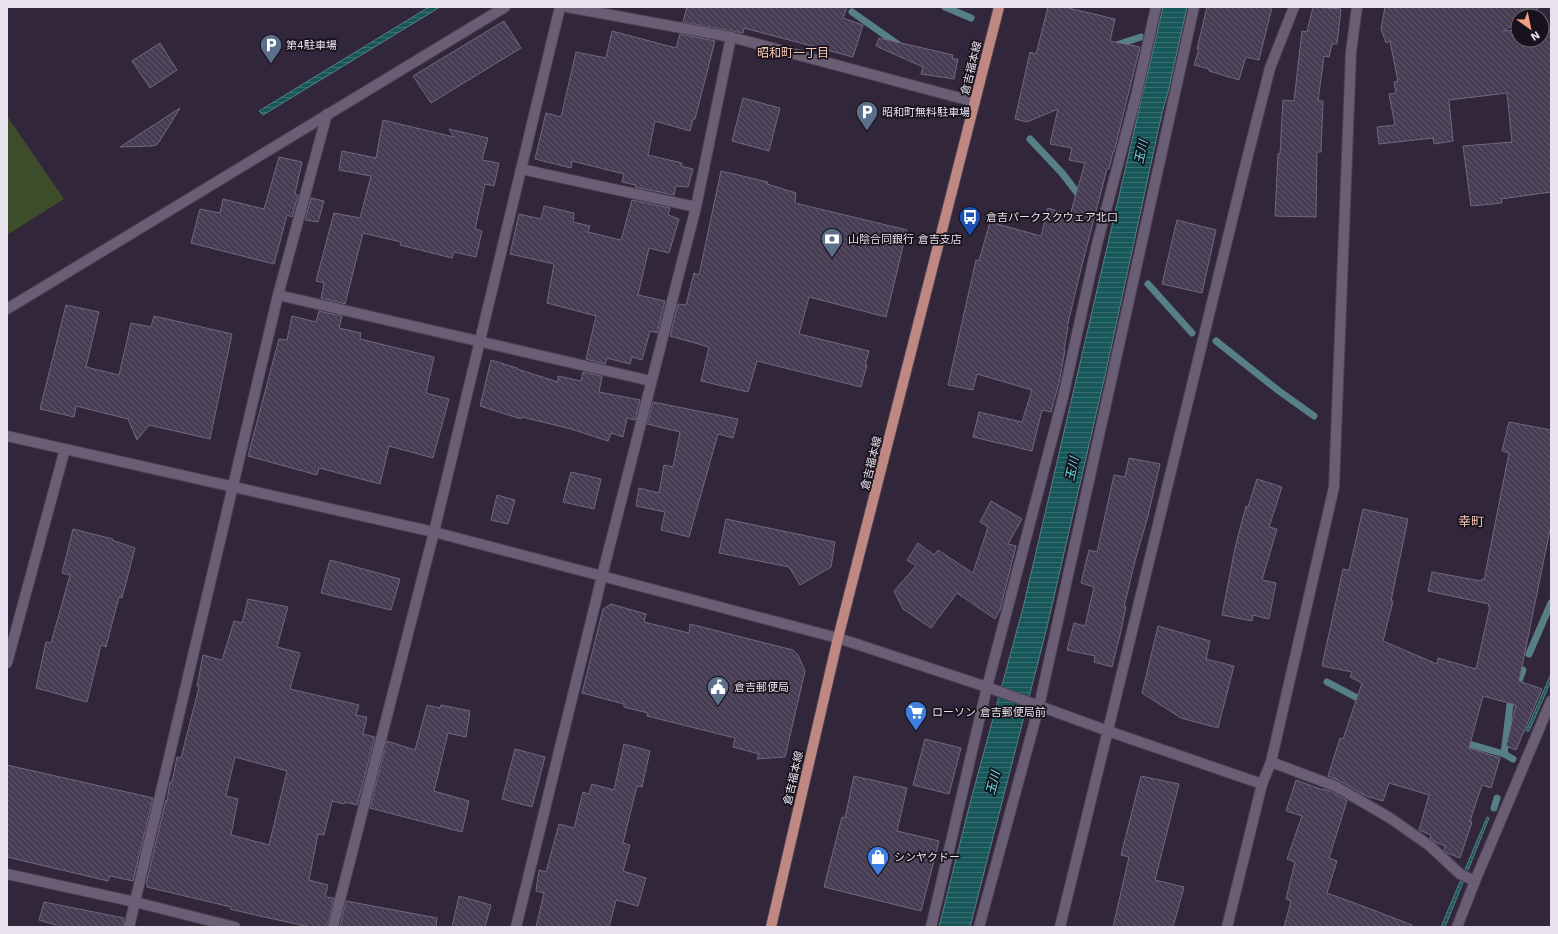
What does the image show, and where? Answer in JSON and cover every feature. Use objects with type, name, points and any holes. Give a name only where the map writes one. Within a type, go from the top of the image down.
[{"type":"main road","name":"倉吉福本線","points":[[771,927],[838,638],[976,102],[999,7]]},
{"type":"street","points":[[7,309],[505,7]]},
{"type":"street","points":[[333,927],[434,532],[560,7]]},
{"type":"street","points":[[567,7],[731,37],[976,102]]},
{"type":"street","points":[[931,927],[987,687],[1063,397],[1097,244],[1136,96],[1156,7]]},
{"type":"street","points":[[979,927],[1039,706],[1194,7]]},
{"type":"street","points":[[1060,927],[1268,76],[1294,7]]},
{"type":"street","points":[[1227,927],[1262,784],[1271,762],[1334,487],[1351,52],[1357,7]]},
{"type":"street","points":[[516,927],[602,576],[696,207],[731,37]]},
{"type":"street","points":[[129,927],[234,488],[278,295],[328,114]]},
{"type":"street","points":[[521,169],[696,207]]},
{"type":"street","points":[[278,295],[651,381]]},
{"type":"street","points":[[7,436],[434,532],[838,638],[987,687],[1108,731],[1262,784]]},
{"type":"street","points":[[7,662],[65,449]]},
{"type":"street","points":[[1457,927],[1551,701]]},
{"type":"street","points":[[1271,762],[1336,786],[1390,818],[1430,846],[1460,874],[1475,881]]},
{"type":"street","points":[[7,874],[135,902],[235,927]]},
{"type":"shaded area","points":[[7,116],[64,199],[7,235]]},
{"type":"water","points":[[429,7],[440,7],[263,115],[259,111]]},
{"type":"water","name":"玉川","points":[[1163,7],[1187,7],[1047,627],[970,927],[939,927],[969,807],[1023,608]]},
{"type":"water","points":[[1551,674],[1551,681],[1529,731],[1526,731]]},
{"type":"water","points":[[1487,817],[1489,818],[1445,927],[1441,927]]},
{"type":"building","points":[[687,7],[847,7],[843,18],[863,25],[853,57],[744,28],[743,33],[683,22]]},
{"type":"building","points":[[1048,7],[1064,7],[1115,19],[1110,41],[1140,47],[1114,152],[1109,169],[1107,169],[1067,327],[1065,350],[1059,383],[1051,412],[1042,410],[1032,451],[973,437],[979,412],[1022,422],[1032,390],[977,374],[973,390],[948,385],[976,260],[979,261],[990,222],[1041,236],[1048,208],[1070,215],[1085,163],[1069,160],[1072,148],[1050,144],[1058,109],[1027,122],[1015,119],[1030,52],[1036,54]]},
{"type":"building","points":[[1207,7],[1272,7],[1259,60],[1246,57],[1239,80],[1194,65],[1199,49],[1197,49]]},
{"type":"building","points":[[1313,7],[1341,9],[1337,44],[1332,44],[1329,57],[1324,56],[1318,101],[1323,101],[1321,152],[1317,152],[1316,217],[1275,216],[1278,154],[1280,154],[1283,100],[1294,101],[1302,31],[1307,32]]},
{"type":"building","points":[[1385,7],[1540,7],[1510,8],[1510,27],[1503,31],[1510,31],[1510,48],[1550,48],[1551,27],[1551,192],[1501,199],[1502,203],[1471,206],[1463,146],[1512,142],[1507,93],[1449,100],[1453,141],[1434,144],[1433,138],[1379,144],[1377,127],[1395,125],[1389,94],[1396,93],[1394,82],[1398,81],[1390,41],[1386,43],[1381,29]]},
{"type":"building","points":[[504,21],[521,48],[431,103],[413,76]]},
{"type":"building","points":[[612,31],[676,48],[680,34],[715,41],[695,119],[693,119],[690,131],[655,121],[648,155],[682,163],[681,166],[693,169],[688,187],[676,186],[674,195],[635,187],[636,185],[622,182],[624,174],[572,161],[571,168],[535,159],[546,113],[561,117],[576,52],[606,58]]},
{"type":"building","points":[[879,38],[953,55],[952,59],[958,59],[954,79],[921,74],[923,67],[876,46]]},
{"type":"building","points":[[160,43],[177,70],[150,88],[132,61]]},
{"type":"building","points":[[743,98],[780,108],[769,151],[732,141]]},
{"type":"building","points":[[180,108],[156,145],[120,147]]},
{"type":"building","points":[[383,120],[454,137],[449,129],[488,138],[482,160],[499,163],[494,186],[485,184],[475,229],[482,231],[476,257],[454,252],[452,258],[400,245],[401,242],[363,233],[345,304],[321,298],[324,283],[316,281],[334,213],[360,218],[371,176],[339,170],[342,151],[376,158]]},
{"type":"building","points":[[279,157],[302,162],[295,194],[298,195],[292,217],[287,215],[274,264],[191,243],[200,209],[220,213],[223,199],[264,209]]},
{"type":"building","points":[[721,171],[768,182],[767,184],[796,193],[795,203],[907,230],[886,317],[809,297],[799,334],[869,351],[861,387],[757,361],[748,392],[701,381],[709,347],[670,336],[678,304],[686,305],[694,273],[699,275]]},
{"type":"building","points":[[311,198],[324,201],[318,222],[305,220]]},
{"type":"building","points":[[632,200],[670,208],[668,215],[679,219],[669,253],[649,248],[638,295],[665,301],[657,333],[650,331],[642,360],[632,357],[630,364],[607,358],[605,364],[586,359],[596,316],[547,303],[554,264],[510,254],[519,214],[541,219],[544,206],[574,213],[573,222],[590,226],[588,232],[621,240]]},
{"type":"building","points":[[1177,220],[1216,230],[1202,293],[1162,284]]},
{"type":"building","points":[[66,305],[99,312],[86,367],[119,375],[131,323],[151,327],[154,316],[232,334],[210,439],[149,425],[137,440],[128,419],[76,406],[74,417],[40,409]]},
{"type":"building","points":[[319,311],[342,316],[339,328],[361,333],[360,339],[434,357],[426,393],[449,399],[433,458],[389,446],[380,484],[319,468],[317,475],[248,456],[279,339],[287,340],[292,316],[316,322]]},
{"type":"building","points":[[491,360],[558,382],[558,376],[581,381],[583,372],[602,376],[599,392],[640,400],[635,420],[627,418],[623,437],[611,433],[608,441],[571,429],[522,417],[521,419],[480,406]]},
{"type":"building","points":[[653,402],[738,419],[733,438],[718,434],[689,537],[661,530],[665,512],[636,506],[639,488],[659,493],[664,465],[673,467],[680,432],[647,424]]},
{"type":"building","points":[[1509,422],[1551,430],[1551,525],[1519,681],[1542,689],[1516,750],[1506,746],[1516,705],[1483,696],[1469,748],[1500,758],[1491,788],[1482,785],[1460,858],[1447,853],[1444,850],[1445,846],[1435,842],[1430,838],[1431,835],[1419,830],[1429,795],[1389,783],[1383,801],[1366,796],[1328,776],[1340,738],[1343,739],[1362,683],[1350,677],[1352,672],[1322,666],[1343,569],[1349,570],[1363,509],[1408,519],[1391,601],[1393,601],[1383,641],[1437,664],[1438,658],[1476,669],[1490,606],[1488,606],[1489,604],[1428,591],[1432,572],[1481,581],[1482,579],[1484,580],[1509,453],[1502,451]]},
{"type":"building","points":[[1129,458],[1160,464],[1124,607],[1126,607],[1112,667],[1094,662],[1095,656],[1067,650],[1074,623],[1085,626],[1094,587],[1081,583],[1089,550],[1097,552],[1114,475],[1125,477]]},
{"type":"building","points":[[571,472],[601,479],[594,509],[563,502]]},
{"type":"building","points":[[1257,479],[1282,487],[1269,527],[1277,529],[1262,580],[1276,583],[1269,619],[1253,615],[1252,621],[1222,615],[1235,548],[1246,506],[1248,507]]},
{"type":"building","points":[[497,495],[515,500],[508,524],[491,520]]},
{"type":"building","points":[[991,501],[1022,519],[1008,544],[1016,546],[1000,610],[995,619],[957,593],[931,628],[903,609],[894,591],[916,566],[907,560],[918,543],[934,555],[938,550],[973,573],[988,527],[980,522]]},
{"type":"building","points":[[726,519],[835,542],[831,567],[800,585],[789,567],[719,553]]},
{"type":"building","points":[[73,529],[113,539],[112,540],[135,548],[122,598],[119,597],[106,647],[101,645],[87,702],[36,688],[46,642],[51,643],[70,575],[62,573]]},
{"type":"building","points":[[330,560],[400,579],[391,610],[321,593]]},
{"type":"building","points":[[248,599],[288,607],[277,647],[300,653],[290,689],[359,705],[356,715],[367,717],[363,734],[375,737],[357,805],[332,801],[324,835],[318,834],[309,880],[328,885],[325,897],[334,898],[327,927],[310,927],[251,914],[230,909],[231,907],[147,887],[146,884],[166,800],[167,801],[170,782],[172,782],[177,757],[181,758],[199,687],[197,686],[203,655],[222,660],[234,621],[242,623]],"holes":[[[235,757],[287,771],[269,845],[231,835],[238,799],[226,796]]]},
{"type":"building","points":[[611,604],[646,614],[644,622],[689,633],[690,624],[793,650],[798,655],[805,671],[785,757],[757,759],[759,754],[733,747],[735,738],[647,716],[648,713],[624,707],[624,704],[582,693],[603,609]]},
{"type":"building","points":[[1158,626],[1210,641],[1206,659],[1234,666],[1218,728],[1181,718],[1142,693]]},
{"type":"building","points":[[427,705],[440,708],[441,705],[470,711],[466,737],[448,733],[434,791],[469,801],[462,832],[370,808],[387,741],[415,750]]},
{"type":"building","points":[[925,739],[961,748],[949,794],[913,785]]},
{"type":"building","points":[[624,744],[650,751],[642,787],[637,786],[623,843],[630,845],[623,871],[646,878],[638,906],[616,900],[609,927],[536,927],[544,893],[536,891],[539,870],[546,872],[559,824],[574,828],[583,792],[589,794],[592,784],[614,790]]},
{"type":"building","points":[[515,749],[545,757],[532,807],[502,799]]},
{"type":"building","points":[[7,765],[153,798],[133,881],[110,876],[108,881],[7,857]]},
{"type":"building","points":[[854,776],[907,788],[897,831],[939,841],[921,911],[824,887],[842,817],[845,818]]},
{"type":"building","points":[[1141,776],[1179,784],[1155,880],[1184,887],[1173,927],[1113,927],[1129,857],[1121,855]]},
{"type":"building","points":[[1296,780],[1332,792],[1347,801],[1329,858],[1337,861],[1327,893],[1412,925],[1412,927],[1284,927],[1291,901],[1286,899],[1295,862],[1287,859],[1302,816],[1286,811]]},
{"type":"building","points":[[459,896],[491,905],[485,927],[452,927]]},
{"type":"building","points":[[346,901],[437,918],[436,927],[340,927]]},
{"type":"building","points":[[44,902],[124,918],[123,927],[56,927],[56,925],[39,920]]},
{"type":"waterway","points":[[945,7],[971,18]]},
{"type":"waterway","points":[[852,12],[899,45]]},
{"type":"waterway","points":[[1113,46],[1141,37]]},
{"type":"waterway","points":[[1030,139],[1062,173],[1082,199]]},
{"type":"waterway","points":[[1148,284],[1192,333]]},
{"type":"waterway","points":[[1216,341],[1279,391],[1314,416]]},
{"type":"waterway","points":[[1529,654],[1551,603]]},
{"type":"waterway","points":[[1504,754],[1510,705],[1523,670]]},
{"type":"waterway","points":[[1327,682],[1365,702]]},
{"type":"waterway","points":[[1462,742],[1504,754],[1513,759]]},
{"type":"waterway","points":[[1494,808],[1497,798]]},
{"type":"place","name":"第4駐車場","points":[[271,64]]},
{"type":"place","name":"昭和町無料駐車場","points":[[867,132]]},
{"type":"place","name":"倉吉パークスクウェア北口","points":[[970,236]]},
{"type":"place","name":"山陰合同銀行 倉吉支店","points":[[832,258]]},
{"type":"place","name":"倉吉郵便局","points":[[718,706]]},
{"type":"place","name":"ローソン 倉吉郵便局前","points":[[916,732]]},
{"type":"place","name":"シンヤクドー","points":[[878,876]]},
{"type":"district","name":"昭和町一丁目","points":[[793,53]]},
{"type":"district","name":"幸町","points":[[1471,521]]}]
